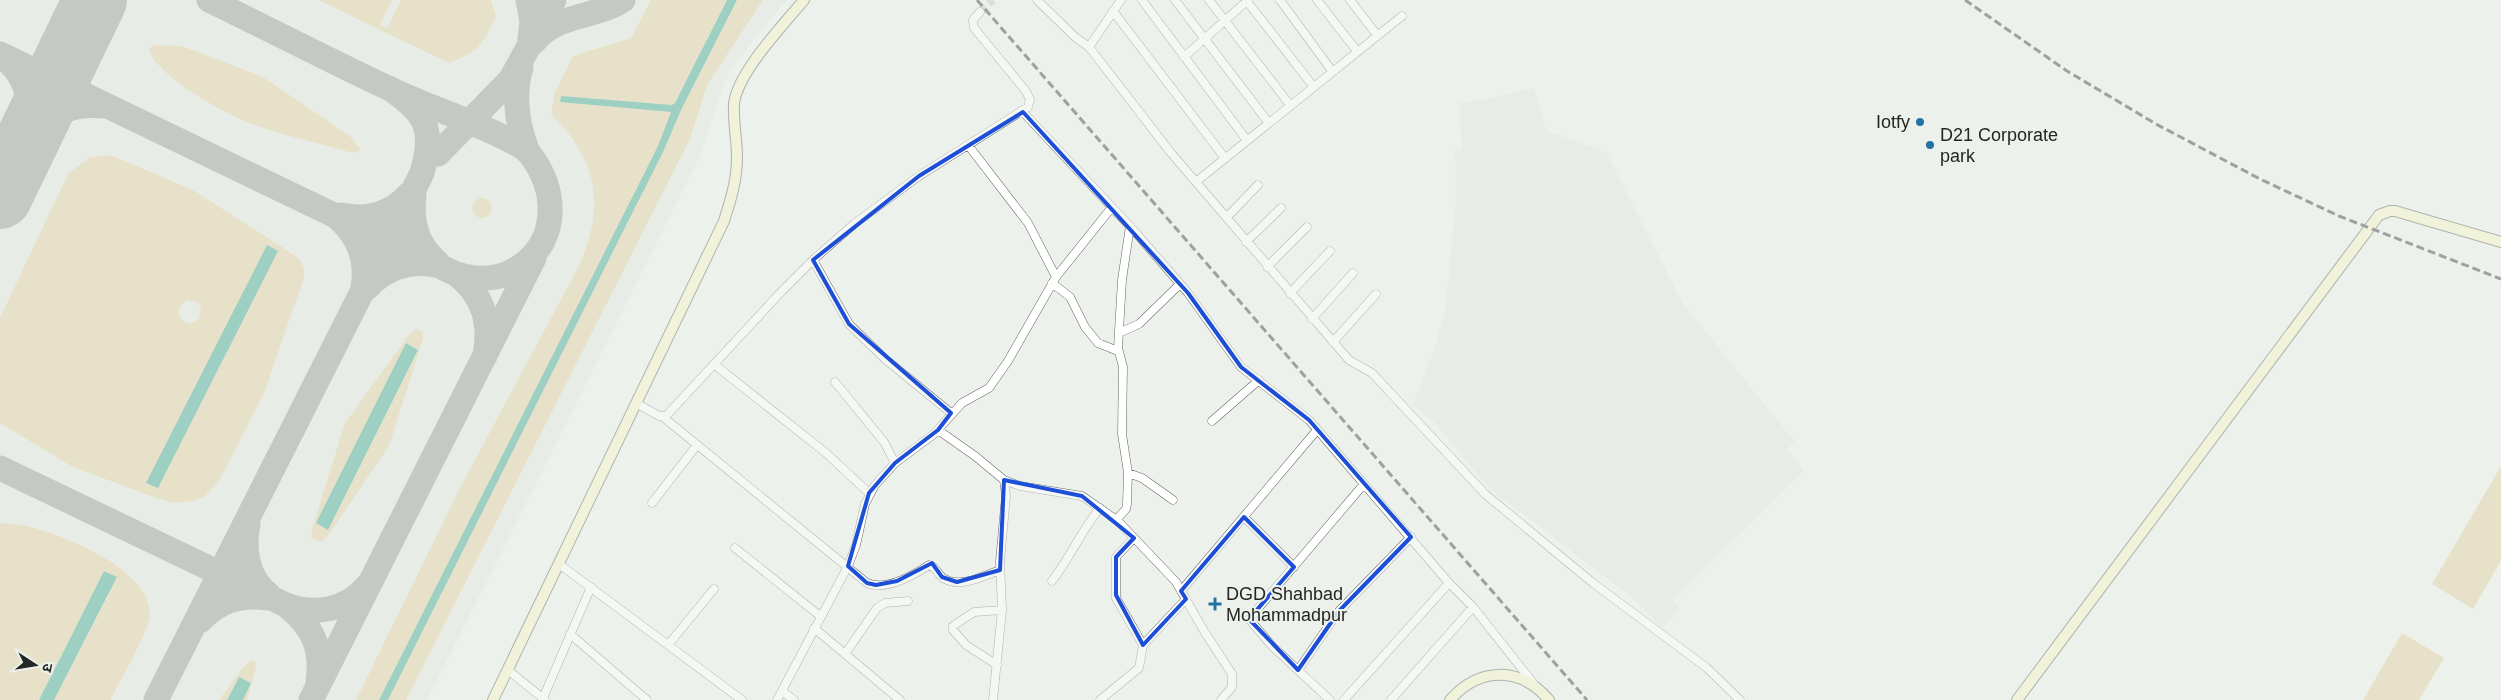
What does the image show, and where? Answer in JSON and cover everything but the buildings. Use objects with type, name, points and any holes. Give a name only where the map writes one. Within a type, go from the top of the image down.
[{"type":"street","points":[[493,700],[724,221],[735,188],[737,157],[734,103],[739,88],[764,48],[804,0]]},
{"type":"street","points":[[1037,0],[1075,37],[1089,47],[1167,148],[1348,360],[1372,373],[1491,500],[1593,583],[1707,668],[1740,700]]},
{"type":"street","points":[[1089,47],[1121,0]]},
{"type":"street","points":[[1142,0],[1246,139]]},
{"type":"street","points":[[1175,0],[1268,122]]},
{"type":"street","points":[[1209,0],[1290,105]]},
{"type":"street","points":[[1184,57],[1247,0],[1313,86]]},
{"type":"street","points":[[1280,0],[1332,71]]},
{"type":"street","points":[[1317,0],[1357,51]]},
{"type":"street","points":[[1350,0],[1377,36]]},
{"type":"street","points":[[1113,11],[1224,157]]},
{"type":"street","points":[[663,417],[715,365],[813,260],[860,220],[919,176],[1023,112],[1028,107],[1030,99],[1025,90],[974,28],[973,20],[980,12]]},
{"type":"street","points":[[1198,183],[1224,157],[1402,16]]},
{"type":"street","points":[[1023,112],[1130,226],[1180,284],[1236,361],[1309,420],[1318,430],[1449,583],[1473,607],[1549,700]]},
{"type":"street","points":[[968,145],[1028,222],[1054,280],[1070,297],[1085,327],[1098,343],[1118,351]]},
{"type":"street","points":[[1227,218],[1258,185]]},
{"type":"street","points":[[777,700],[848,566],[856,545],[869,493],[895,463],[938,430],[950,413],[962,403],[989,388],[1008,361],[1054,280],[1112,207]]},
{"type":"street","points":[[1246,242],[1281,208]]},
{"type":"street","points":[[2017,700],[2379,215],[2395,211],[2501,242]]},
{"type":"street","points":[[1116,520],[1127,507],[1128,473],[1122,431],[1123,368],[1118,351],[1122,280],[1130,226]]},
{"type":"street","points":[[1267,267],[1306,227]]},
{"type":"street","points":[[1290,293],[1330,251]]},
{"type":"street","points":[[813,260],[849,324],[885,358],[950,413]]},
{"type":"street","points":[[1312,318],[1352,273]]},
{"type":"street","points":[[1119,334],[1140,324],[1180,284]]},
{"type":"street","points":[[1333,342],[1376,294]]},
{"type":"street","points":[[715,365],[826,453],[869,493]]},
{"type":"street","points":[[1212,421],[1259,380]]},
{"type":"street","points":[[836,382],[884,442],[895,463]]},
{"type":"street","points":[[636,403],[663,417],[872,585],[897,582],[929,565],[935,568],[944,579],[961,583],[1000,570]]},
{"type":"street","points":[[938,430],[975,456],[1004,480],[1020,486],[1082,496],[1116,520],[1176,582],[1232,674],[1232,687],[1221,700]]},
{"type":"street","points":[[1181,591],[1318,430]]},
{"type":"street","points":[[652,503],[697,445]]},
{"type":"street","points":[[1128,473],[1142,478],[1172,500]]},
{"type":"street","points":[[993,700],[1002,610],[1000,570],[1006,496],[1004,480]]},
{"type":"street","points":[[1330,700],[1272,646],[1249,619],[1364,484]]},
{"type":"street","points":[[1052,581],[1065,564],[1086,525],[1100,508]]},
{"type":"street","points":[[1244,517],[1294,567]]},
{"type":"street","points":[[1298,670],[1339,611],[1411,537]]},
{"type":"street","points":[[1134,538],[1116,557],[1116,595],[1143,645]]},
{"type":"street","points":[[735,548],[820,616]]},
{"type":"street","points":[[559,564],[742,700]]},
{"type":"street","points":[[1344,700],[1449,583]]},
{"type":"street","points":[[508,670],[544,699],[591,587]]},
{"type":"street","points":[[668,645],[714,588]]},
{"type":"street","points":[[1100,700],[1139,668],[1143,645],[1186,599]]},
{"type":"street","points":[[845,654],[877,608],[885,604],[908,601]]},
{"type":"street","points":[[1391,700],[1473,607]]},
{"type":"street","points":[[997,665],[966,644],[953,630],[954,626],[974,612],[1002,610]]},
{"type":"street","points":[[814,628],[877,678],[900,700]]},
{"type":"street","points":[[570,634],[647,700]]},
{"type":"street","points":[[1450,700],[1468,683],[1496,673],[1514,676],[1537,687]]},
{"type":"street","points":[[782,691],[794,700]]},
{"type":"highlighted area","points":[[1023,112],[1188,293],[1241,367],[1309,420],[1411,537],[1339,611],[1298,670],[1249,619],[1294,567],[1244,517],[1181,591],[1186,599],[1143,645],[1116,595],[1116,557],[1134,538],[1082,496],[1004,480],[1000,570],[957,582],[942,577],[932,563],[897,581],[876,585],[867,583],[848,566],[869,493],[895,463],[938,430],[951,413],[849,324],[813,260],[919,176]]},
{"type":"shaded area","points":[[0,0],[787,0],[749,45],[727,77],[699,159],[427,700],[0,700]]},
{"type":"shaded area","points":[[318,0],[392,0],[380,25],[387,28],[401,0],[491,0],[496,16],[487,34],[474,51],[449,63]]},
{"type":"shaded area","points":[[651,0],[727,0],[675,103],[672,105],[561,96],[561,102],[672,112],[658,146],[379,700],[356,700],[460,488],[581,262],[587,244],[594,210],[594,194],[591,179],[578,147],[567,131],[551,114],[555,92],[573,56],[631,38]]},
{"type":"shaded area","points":[[727,0],[737,0],[681,110],[664,150],[388,700],[379,700],[658,146],[671,112],[560,102],[561,96],[672,105],[675,103]]},
{"type":"shaded area","points":[[737,0],[763,0],[707,85],[690,139],[406,700],[388,700],[664,150],[681,110]]},
{"type":"shaded area","points":[[155,45],[182,46],[263,77],[350,136],[361,150],[354,153],[286,135],[252,124],[226,112],[193,93],[163,70],[154,59],[149,48]]},
{"type":"shaded area","points":[[1534,88],[1546,130],[1607,153],[1683,304],[1795,442],[1787,449],[1804,470],[1673,600],[1680,609],[1662,628],[1635,600],[1488,487],[1434,422],[1413,405],[1437,341],[1446,305],[1456,199],[1455,151],[1462,150],[1459,103]]},
{"type":"shaded area","points":[[103,155],[113,156],[193,190],[296,256],[303,266],[304,278],[264,393],[218,483],[204,497],[188,502],[173,503],[156,498],[73,467],[0,423],[0,318],[68,174],[88,158]],"holes":[[[187,301],[197,302],[201,308],[199,319],[192,323],[184,321],[180,317],[179,308]]]},
{"type":"shaded area","points":[[482,198],[489,201],[492,208],[489,215],[482,218],[475,215],[472,208],[475,201]]},
{"type":"shaded area","points":[[267,245],[278,251],[158,488],[146,483]]},
{"type":"shaded area","points":[[417,329],[423,332],[423,339],[389,446],[327,537],[320,542],[311,538],[312,529],[345,423],[411,332]],"holes":[[[406,343],[418,350],[328,529]]]},
{"type":"shaded area","points":[[406,343],[418,350],[328,530],[316,523]]},
{"type":"shaded area","points":[[2501,466],[2501,561],[2473,609],[2432,584]]},
{"type":"shaded area","points":[[0,523],[46,531],[84,547],[121,569],[146,596],[150,612],[149,620],[134,656],[111,700],[54,700],[117,578],[104,571],[39,700],[0,700]]},
{"type":"shaded area","points":[[104,571],[117,577],[54,700],[39,700]]},
{"type":"shaded area","points":[[2402,633],[2444,658],[2419,700],[2363,700]]},
{"type":"shaded area","points":[[251,660],[257,664],[247,700],[243,700],[251,683],[239,677],[227,700],[219,700],[244,666]]},
{"type":"shaded area","points":[[239,677],[251,683],[243,700],[227,700]]},
{"type":"taxiway","points":[[84,23],[100,0]]},
{"type":"taxiway","points":[[209,0],[388,88],[503,137],[529,153],[545,181],[549,197],[548,227],[543,241],[534,255],[521,266],[506,274],[490,278],[473,278],[456,274]]},
{"type":"taxiway","points":[[528,0],[532,21],[530,39]]},
{"type":"taxiway","points":[[438,154],[511,79],[554,0]]},
{"type":"taxiway","points":[[534,42],[553,26],[612,6],[623,0]]},
{"type":"taxiway","points":[[0,54],[456,274],[473,291],[483,310],[487,332],[485,356]]},
{"type":"taxiway","points":[[4,58],[20,75],[28,96],[29,129],[27,141]]},
{"type":"taxiway","points":[[521,67],[517,88],[517,110],[528,152]]},
{"type":"taxiway","points":[[156,700],[422,173],[428,144],[424,123],[412,106],[389,88]]},
{"type":"taxiway","points":[[27,141],[52,117],[61,112],[80,106],[105,106]]},
{"type":"taxiway","points":[[342,215],[361,217],[379,214],[403,201],[409,194]]},
{"type":"taxiway","points":[[414,195],[413,214],[416,232],[424,248],[437,262]]},
{"type":"taxiway","points":[[338,218],[351,233],[360,249],[364,267],[363,287]]},
{"type":"taxiway","points":[[311,700],[534,258]]},
{"type":"taxiway","points":[[367,288],[381,276],[397,268],[415,264],[434,265]]},
{"type":"taxiway","points":[[0,468],[286,605],[303,621],[314,638],[319,658],[318,681]]},
{"type":"taxiway","points":[[248,524],[246,544],[248,563],[256,580],[269,595]]},
{"type":"taxiway","points":[[286,605],[308,610],[329,609],[350,601],[367,586]]},
{"type":"taxiway","points":[[200,621],[215,608],[230,600],[248,597],[267,598]]},
{"type":"runway","points":[[0,197],[95,0]]},
{"type":"tunnel","points":[[980,12],[993,0]]},
{"type":"railway","points":[[977,0],[1587,700]]},
{"type":"railway","points":[[1965,0],[2067,71],[2156,124],[2260,179],[2339,216],[2501,279]]},
{"type":"place","name":"Iotfy","points":[[1920,122]]},
{"type":"place","name":"D21 Corporate park","points":[[1930,145]]},
{"type":"place","name":"DGD Shahbad Mohammadpur","points":[[1215,604]]}]
